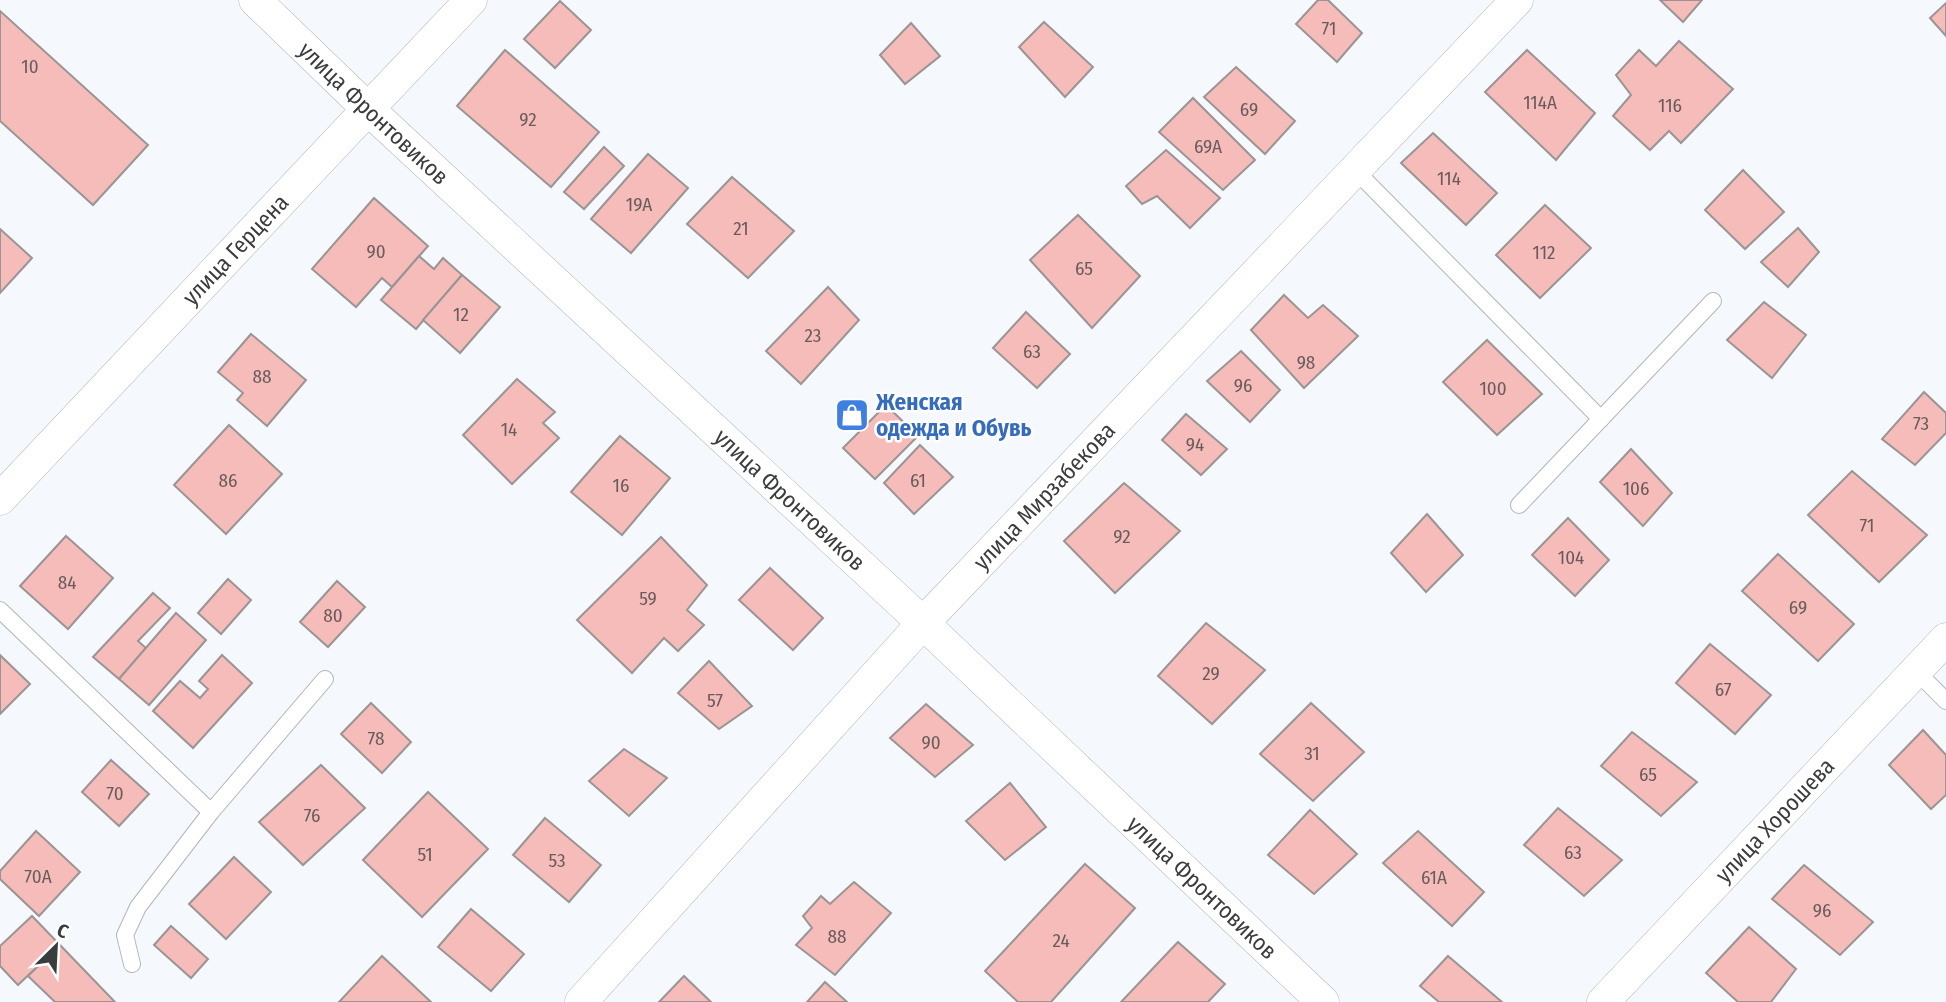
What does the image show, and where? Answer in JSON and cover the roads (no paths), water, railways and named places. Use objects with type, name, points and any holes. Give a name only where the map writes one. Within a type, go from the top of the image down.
[{"type":"street","name":"улица Фронтовиков","points":[[256,0],[368,109],[923,623],[1323,1002]]},
{"type":"street","name":"улица Герцена","points":[[0,499],[471,0]]},
{"type":"street","name":"улица Мирзабекова","points":[[581,1002],[923,623],[1517,0]]},
{"type":"street","name":"улица Хорошева","points":[[1603,1002],[1946,639]]},
{"type":"lane","points":[[1355,170],[1601,419]]},
{"type":"lane","points":[[1519,505],[1713,301]]},
{"type":"lane","points":[[0,610],[211,812]]},
{"type":"lane","points":[[1916,671],[1946,701]]},
{"type":"lane","points":[[132,964],[125,935],[138,907],[211,812],[325,679]]},
{"type":"place","name":"Женская одежда и Обувь","points":[[852,415]]}]
